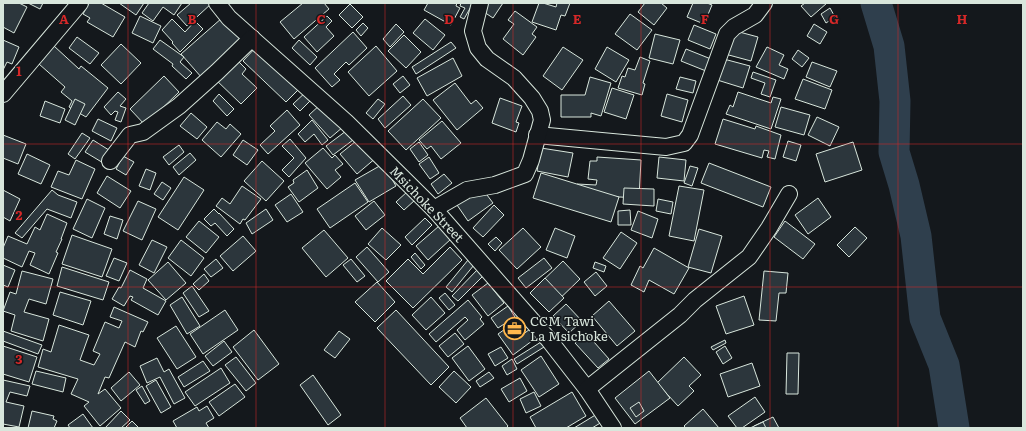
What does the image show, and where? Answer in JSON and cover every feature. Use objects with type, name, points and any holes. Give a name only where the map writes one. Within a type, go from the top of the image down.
[{"type":"street","points":[[3,94],[80,3]]},
{"type":"street","name":"Msichoke Street","points":[[217,3],[229,18],[346,122],[434,209],[549,340],[587,389],[613,428]]},
{"type":"street","points":[[434,209],[467,190],[495,185],[525,174],[531,160],[542,120],[540,111],[532,98],[514,78],[487,60],[478,48],[473,31],[480,3]]},
{"type":"street","points":[[537,135],[666,147],[684,143],[690,135],[727,34],[734,27],[755,15],[764,3]]},
{"type":"street","points":[[110,161],[130,135],[143,132],[179,106],[252,38]]},
{"type":"street","points":[[587,389],[680,315],[695,300],[749,256],[769,228],[789,194]]},
{"type":"building","points":[[3,3],[19,3],[27,7],[14,33],[3,27]]},
{"type":"building","points":[[28,3],[43,3],[40,9]]},
{"type":"building","points":[[89,3],[101,3],[125,17],[113,37],[87,22],[90,18],[83,14]]},
{"type":"building","points":[[119,3],[144,3],[136,15]]},
{"type":"building","points":[[149,3],[182,3],[174,15],[163,7],[153,21],[142,13]]},
{"type":"building","points":[[191,3],[212,3],[187,26],[177,15]]},
{"type":"building","points":[[303,3],[324,3],[329,9],[294,39],[280,22]]},
{"type":"building","points":[[428,3],[457,3],[456,6],[460,8],[451,25],[424,10]]},
{"type":"building","points":[[461,3],[473,3],[464,19],[460,17],[465,8],[460,6]]},
{"type":"building","points":[[486,3],[503,3],[493,18],[481,10]]},
{"type":"building","points":[[539,3],[556,7],[557,3],[570,3],[565,16],[561,15],[556,30],[532,22]]},
{"type":"building","points":[[645,3],[661,3],[667,8],[654,25],[638,12]]},
{"type":"building","points":[[693,3],[707,3],[712,5],[704,24],[687,17]]},
{"type":"building","points":[[805,3],[827,3],[811,17],[801,6]]},
{"type":"building","points":[[350,4],[363,17],[352,28],[339,15]]},
{"type":"building","points":[[830,8],[835,17],[826,23],[821,14]]},
{"type":"building","points":[[515,11],[537,27],[532,34],[536,37],[523,55],[503,39],[514,24],[508,20]]},
{"type":"building","points":[[630,14],[652,30],[637,50],[615,34]]},
{"type":"building","points":[[140,16],[161,26],[153,43],[132,33]]},
{"type":"building","points":[[327,16],[332,21],[326,27],[334,36],[317,52],[304,37]]},
{"type":"building","points":[[222,18],[243,42],[202,78],[181,54]]},
{"type":"building","points":[[172,19],[185,32],[195,21],[203,29],[180,52],[162,30]]},
{"type":"building","points":[[425,19],[445,35],[433,50],[413,33]]},
{"type":"building","points":[[363,23],[368,28],[361,36],[356,30]]},
{"type":"building","points":[[396,24],[404,32],[390,47],[383,39]]},
{"type":"building","points":[[814,24],[827,32],[820,44],[807,36]]},
{"type":"building","points":[[694,25],[716,34],[710,49],[688,40]]},
{"type":"building","points":[[732,30],[758,37],[751,61],[725,54]]},
{"type":"building","points":[[353,32],[367,48],[349,65],[346,62],[334,74],[340,80],[332,87],[315,68]]},
{"type":"building","points":[[655,34],[680,40],[673,64],[649,58]]},
{"type":"building","points":[[404,35],[421,52],[406,68],[388,51]]},
{"type":"building","points":[[77,37],[99,53],[90,64],[69,48]]},
{"type":"building","points":[[3,40],[19,47],[12,64],[7,62],[3,70]]},
{"type":"building","points":[[160,40],[184,57],[180,62],[192,73],[186,79],[172,66],[173,64],[153,49]]},
{"type":"building","points":[[299,40],[317,57],[310,65],[292,48]]},
{"type":"building","points":[[451,42],[456,48],[416,74],[412,67]]},
{"type":"building","points":[[121,44],[141,63],[121,84],[101,65]]},
{"type":"building","points":[[258,45],[279,72],[298,90],[286,102],[243,61]]},
{"type":"building","points":[[54,46],[79,69],[81,66],[108,88],[86,117],[69,107],[72,101],[61,92],[65,87],[39,64]]},
{"type":"building","points":[[376,46],[397,71],[369,96],[348,72]]},
{"type":"building","points":[[563,47],[583,60],[562,90],[543,76]]},
{"type":"building","points":[[607,47],[629,60],[616,82],[595,69]]},
{"type":"building","points":[[767,47],[784,55],[779,65],[788,69],[784,79],[756,67]]},
{"type":"building","points":[[686,49],[711,59],[706,71],[681,61]]},
{"type":"building","points":[[798,50],[809,58],[802,67],[792,59]]},
{"type":"building","points":[[234,57],[246,69],[242,74],[257,88],[241,104],[214,78]]},
{"type":"building","points":[[640,57],[650,61],[643,83],[645,84],[642,95],[618,88],[622,76],[625,77],[628,68],[635,70]]},
{"type":"building","points":[[453,58],[462,76],[427,96],[417,78]]},
{"type":"building","points":[[720,58],[750,66],[743,88],[714,79]]},
{"type":"building","points":[[812,62],[837,71],[830,87],[806,77]]},
{"type":"building","points":[[753,72],[776,80],[770,97],[761,94],[765,83],[751,78]]},
{"type":"building","points":[[164,76],[179,92],[145,125],[130,109]]},
{"type":"building","points":[[403,76],[410,85],[400,93],[393,84]]},
{"type":"building","points":[[590,77],[611,83],[601,116],[591,113],[591,117],[561,117],[561,95],[585,95]]},
{"type":"building","points":[[680,77],[696,81],[693,93],[676,89]]},
{"type":"building","points":[[803,79],[832,90],[825,109],[795,99]]},
{"type":"building","points":[[455,83],[471,104],[476,100],[483,108],[457,130],[433,100]]},
{"type":"building","points":[[612,88],[634,95],[626,119],[604,112]]},
{"type":"building","points":[[308,90],[315,96],[300,111],[293,104]]},
{"type":"building","points":[[118,92],[126,99],[120,106],[126,108],[121,122],[115,120],[118,112],[115,111],[111,115],[104,107]]},
{"type":"building","points":[[738,92],[771,103],[773,97],[781,99],[771,129],[726,114],[730,105],[733,107]]},
{"type":"building","points":[[219,94],[234,109],[227,116],[213,101]]},
{"type":"building","points":[[667,94],[688,100],[682,122],[661,116]]},
{"type":"building","points":[[403,96],[411,105],[385,128],[378,119]]},
{"type":"building","points":[[500,98],[522,106],[516,122],[519,123],[516,132],[492,123]]},
{"type":"building","points":[[75,99],[85,104],[75,125],[65,120]]},
{"type":"building","points":[[378,99],[385,104],[373,119],[366,113]]},
{"type":"building","points":[[423,99],[441,118],[406,150],[388,131]]},
{"type":"building","points":[[45,101],[65,109],[60,123],[40,116]]},
{"type":"building","points":[[322,103],[343,127],[330,138],[309,115]]},
{"type":"building","points":[[781,107],[810,115],[804,135],[775,127]]},
{"type":"building","points":[[287,110],[300,125],[268,154],[260,145],[275,131],[270,126]]},
{"type":"building","points":[[191,113],[207,127],[197,139],[180,126]]},
{"type":"building","points":[[817,117],[839,127],[830,146],[808,135]]},
{"type":"building","points":[[98,119],[117,128],[111,141],[92,131]]},
{"type":"building","points":[[723,119],[755,129],[756,126],[781,135],[775,159],[767,157],[769,151],[764,150],[762,158],[715,144]]},
{"type":"building","points":[[312,120],[328,140],[322,145],[314,134],[305,142],[298,134]]},
{"type":"building","points":[[442,121],[461,143],[441,159],[431,146],[427,149],[419,140]]},
{"type":"building","points":[[217,122],[226,129],[230,124],[241,134],[221,157],[202,140]]},
{"type":"building","points":[[350,128],[357,137],[333,155],[326,146]]},
{"type":"building","points":[[82,133],[90,138],[75,159],[68,154]]},
{"type":"building","points":[[3,135],[26,144],[18,164],[3,158]]},
{"type":"building","points":[[361,137],[377,157],[357,174],[340,154]]},
{"type":"building","points":[[290,139],[306,158],[289,177],[282,170],[294,158],[282,146]]},
{"type":"building","points":[[93,140],[112,152],[105,164],[85,152]]},
{"type":"building","points":[[243,140],[258,150],[247,165],[233,155]]},
{"type":"building","points":[[788,141],[801,145],[796,161],[783,157]]},
{"type":"building","points":[[419,142],[428,155],[419,162],[410,149]]},
{"type":"building","points":[[853,142],[862,170],[825,182],[816,154]]},
{"type":"building","points":[[179,145],[184,152],[169,165],[163,157]]},
{"type":"building","points":[[323,148],[332,158],[335,155],[343,164],[335,170],[341,177],[327,189],[305,163]]},
{"type":"building","points":[[541,148],[573,153],[568,177],[537,171]]},
{"type":"building","points":[[190,153],[196,160],[179,175],[173,167]]},
{"type":"building","points":[[27,154],[50,165],[41,184],[18,174]]},
{"type":"building","points":[[123,156],[134,162],[126,175],[116,169]]},
{"type":"building","points":[[429,157],[439,173],[430,179],[419,164]]},
{"type":"building","points":[[597,157],[641,160],[639,198],[601,196],[601,201],[576,199],[577,184],[596,185],[597,180],[588,179],[590,161],[597,161]]},
{"type":"building","points":[[659,157],[686,160],[684,181],[657,178]]},
{"type":"building","points":[[76,160],[95,169],[82,199],[51,187],[58,171],[69,175]]},
{"type":"building","points":[[262,161],[284,181],[266,201],[244,181]]},
{"type":"building","points":[[709,163],[771,187],[763,207],[701,183]]},
{"type":"building","points":[[383,164],[396,186],[369,202],[355,180]]},
{"type":"building","points":[[690,166],[698,168],[692,186],[684,183]]},
{"type":"building","points":[[146,169],[156,173],[150,190],[139,186]]},
{"type":"building","points":[[307,170],[318,188],[299,202],[288,187],[294,183],[293,180]]},
{"type":"building","points":[[541,173],[619,197],[611,222],[533,198]]},
{"type":"building","points":[[444,174],[452,183],[438,194],[431,184]]},
{"type":"building","points":[[107,176],[131,191],[120,208],[97,193]]},
{"type":"building","points":[[184,177],[204,190],[178,230],[158,217]]},
{"type":"building","points":[[162,182],[171,188],[163,200],[154,194]]},
{"type":"building","points":[[355,183],[368,202],[330,228],[317,209]]},
{"type":"building","points":[[242,186],[261,199],[245,220],[243,219],[240,224],[216,206],[222,198],[230,204]]},
{"type":"building","points":[[679,186],[704,190],[694,241],[669,236]]},
{"type":"building","points":[[481,187],[493,203],[468,221],[457,205]]},
{"type":"building","points":[[624,188],[654,189],[654,206],[623,204]]},
{"type":"building","points":[[3,190],[20,199],[10,221],[3,217]]},
{"type":"building","points":[[52,190],[58,195],[77,202],[71,218],[47,209],[22,238],[15,233]]},
{"type":"building","points":[[408,191],[415,200],[404,210],[396,202]]},
{"type":"building","points":[[291,194],[303,212],[287,222],[275,205]]},
{"type":"building","points":[[818,198],[831,217],[808,234],[795,215]]},
{"type":"building","points":[[87,199],[105,208],[92,238],[73,229]]},
{"type":"building","points":[[658,199],[673,202],[671,214],[656,211]]},
{"type":"building","points":[[138,201],[156,209],[142,240],[123,231]]},
{"type":"building","points":[[374,201],[385,215],[366,230],[355,216]]},
{"type":"building","points":[[494,205],[504,215],[483,237],[473,228]]},
{"type":"building","points":[[214,209],[234,229],[227,236],[215,223],[211,226],[204,219]]},
{"type":"building","points":[[266,209],[273,220],[252,234],[246,223]]},
{"type":"building","points":[[630,210],[631,225],[618,225],[618,211]]},
{"type":"building","points":[[638,211],[658,219],[652,238],[631,230]]},
{"type":"building","points":[[47,214],[67,223],[56,252],[58,253],[49,274],[30,265],[35,253],[29,251],[22,267],[3,258],[3,248],[8,236],[27,244],[35,227],[40,230]]},
{"type":"building","points":[[110,216],[123,220],[117,239],[104,234]]},
{"type":"building","points":[[425,218],[432,225],[412,245],[405,237]]},
{"type":"building","points":[[199,221],[219,237],[206,253],[186,237]]},
{"type":"building","points":[[785,221],[815,244],[803,259],[774,237]]},
{"type":"building","points":[[439,226],[451,239],[428,260],[416,246]]},
{"type":"building","points":[[855,227],[867,238],[849,257],[837,245]]},
{"type":"building","points":[[382,228],[401,245],[386,260],[368,244]]},
{"type":"building","points":[[523,228],[541,247],[517,269],[499,250]]},
{"type":"building","points":[[555,228],[575,236],[567,258],[546,250]]},
{"type":"building","points":[[699,229],[722,236],[711,273],[688,267]]},
{"type":"building","points":[[324,230],[348,258],[326,277],[302,248]]},
{"type":"building","points":[[621,232],[637,243],[620,269],[603,258]]},
{"type":"building","points":[[72,235],[112,249],[102,277],[62,264]]},
{"type":"building","points":[[243,236],[256,251],[233,271],[220,256]]},
{"type":"building","points":[[496,237],[502,243],[495,251],[488,244]]},
{"type":"building","points":[[152,240],[167,247],[154,273],[139,265]]},
{"type":"building","points":[[181,240],[204,258],[191,276],[168,258]]},
{"type":"building","points":[[367,247],[389,272],[378,282],[356,257]]},
{"type":"building","points":[[450,247],[462,260],[413,308],[386,281],[408,259],[423,274]]},
{"type":"building","points":[[654,248],[689,268],[674,294],[649,280],[644,292],[631,285],[640,266],[643,268]]},
{"type":"building","points":[[415,253],[425,265],[421,269],[411,257]]},
{"type":"building","points":[[114,258],[127,263],[119,281],[106,276]]},
{"type":"building","points":[[544,258],[552,268],[526,288],[518,278]]},
{"type":"building","points":[[216,259],[223,268],[211,277],[204,269]]},
{"type":"building","points":[[351,259],[365,276],[357,282],[343,265]]},
{"type":"building","points":[[468,260],[474,265],[452,292],[446,287]]},
{"type":"building","points":[[563,261],[580,279],[549,309],[532,291]]},
{"type":"building","points":[[168,262],[186,283],[166,300],[148,280]]},
{"type":"building","points":[[595,262],[606,266],[604,272],[593,268]]},
{"type":"building","points":[[3,265],[15,270],[8,287],[3,285]]},
{"type":"building","points":[[62,267],[109,282],[103,300],[57,286]]},
{"type":"building","points":[[478,269],[484,275],[458,301],[452,296]]},
{"type":"building","points":[[130,270],[147,279],[143,288],[166,301],[158,315],[131,300],[133,297],[130,296],[124,306],[112,299],[119,287],[121,288]]},
{"type":"building","points":[[22,271],[53,279],[46,304],[29,299],[24,312],[49,319],[43,341],[11,331],[15,315],[3,311],[10,292],[16,294]]},
{"type":"building","points":[[764,271],[788,273],[786,293],[779,293],[776,321],[759,320]]},
{"type":"building","points":[[596,272],[607,286],[595,296],[584,282]]},
{"type":"building","points":[[204,274],[209,281],[199,290],[193,284]]},
{"type":"building","points":[[545,278],[564,298],[549,312],[530,293]]},
{"type":"building","points":[[377,282],[395,302],[375,322],[355,302]]},
{"type":"building","points":[[488,283],[504,303],[488,316],[472,295]]},
{"type":"building","points":[[192,286],[209,311],[199,317],[183,293]]},
{"type":"building","points":[[60,292],[91,301],[83,325],[53,315]]},
{"type":"building","points":[[445,293],[455,305],[449,310],[439,298]]},
{"type":"building","points":[[744,296],[754,325],[726,334],[716,306]]},
{"type":"building","points":[[182,297],[200,326],[187,334],[170,305]]},
{"type":"building","points":[[431,297],[445,313],[426,330],[412,315]]},
{"type":"building","points":[[468,300],[482,317],[480,319],[484,324],[465,340],[457,330],[468,320],[465,317],[436,342],[429,334]]},
{"type":"building","points":[[609,301],[635,331],[617,346],[592,316]]},
{"type":"building","points":[[566,304],[582,321],[569,333],[553,316]]},
{"type":"building","points":[[508,306],[515,317],[498,328],[491,318]]},
{"type":"building","points":[[114,307],[148,322],[143,332],[141,331],[135,347],[125,342],[109,378],[105,377],[98,394],[105,389],[121,408],[100,426],[84,406],[89,402],[71,394],[78,379],[38,367],[43,349],[51,352],[59,325],[89,335],[80,360],[94,365],[100,354],[93,351],[105,322],[119,328],[122,321],[110,317]]},
{"type":"building","points":[[225,310],[238,330],[203,354],[190,334]]},
{"type":"building","points":[[396,310],[449,367],[431,385],[377,328]]},
{"type":"building","points":[[176,326],[196,357],[177,369],[157,338]]},
{"type":"building","points":[[508,327],[517,339],[530,329],[536,338],[513,355],[498,334]]},
{"type":"building","points":[[254,330],[279,364],[258,380],[233,347]]},
{"type":"building","points":[[3,331],[42,345],[38,354],[3,341]]},
{"type":"building","points":[[339,331],[350,339],[335,358],[324,350]]},
{"type":"building","points":[[455,333],[464,344],[448,357],[439,346]]},
{"type":"building","points":[[586,333],[609,359],[598,368],[575,343]]},
{"type":"building","points":[[725,340],[726,343],[713,350],[711,347]]},
{"type":"building","points":[[224,341],[232,352],[213,366],[205,356]]},
{"type":"building","points":[[541,342],[544,347],[517,364],[514,359]]},
{"type":"building","points":[[3,346],[37,357],[29,382],[3,374]]},
{"type":"building","points":[[468,346],[485,369],[469,381],[452,358]]},
{"type":"building","points":[[725,346],[732,358],[723,364],[716,352]]},
{"type":"building","points":[[501,347],[508,358],[495,366],[488,354]]},
{"type":"building","points":[[787,353],[799,353],[798,394],[786,394]]},
{"type":"building","points":[[541,356],[559,384],[539,397],[521,370]]},
{"type":"building","points":[[236,357],[256,383],[246,391],[225,365]]},
{"type":"building","points":[[684,357],[701,375],[689,386],[694,391],[678,406],[657,383]]},
{"type":"building","points":[[157,358],[164,372],[169,369],[185,398],[174,404],[160,377],[147,383],[140,366]]},
{"type":"building","points":[[512,359],[517,369],[507,375],[502,366]]},
{"type":"building","points":[[203,361],[210,371],[184,387],[178,377]]},
{"type":"building","points":[[752,363],[760,386],[728,397],[720,374]]},
{"type":"building","points":[[221,368],[230,383],[195,406],[185,392]]},
{"type":"building","points":[[36,371],[66,378],[63,392],[32,384]]},
{"type":"building","points":[[454,371],[471,387],[456,403],[439,387]]},
{"type":"building","points":[[649,371],[670,398],[635,424],[615,398]]},
{"type":"building","points":[[129,372],[140,385],[121,401],[111,388]]},
{"type":"building","points":[[489,372],[494,378],[480,387],[476,381]]},
{"type":"building","points":[[313,375],[341,415],[328,425],[300,385]]},
{"type":"building","points":[[520,378],[527,391],[509,402],[501,389]]},
{"type":"building","points":[[3,380],[30,386],[27,396],[10,392],[6,402],[24,406],[19,427],[3,424]]},
{"type":"building","points":[[156,380],[171,407],[161,413],[146,386]]},
{"type":"building","points":[[235,384],[245,397],[219,416],[209,402]]},
{"type":"building","points":[[142,386],[150,401],[145,404],[136,390]]},
{"type":"building","points":[[534,392],[541,406],[526,413],[520,399]]},
{"type":"building","points":[[572,392],[586,416],[566,428],[536,428],[530,417]]},
{"type":"building","points":[[755,397],[765,412],[742,428],[737,428],[728,416]]},
{"type":"building","points":[[486,398],[508,426],[506,428],[467,428],[460,418]]},
{"type":"building","points":[[639,402],[644,411],[636,417],[630,408]]},
{"type":"building","points":[[207,406],[214,418],[206,423],[209,428],[177,428],[173,421],[197,407],[199,411]]},
{"type":"building","points":[[703,409],[719,428],[686,428],[684,426]]},
{"type":"building","points":[[32,411],[54,416],[53,419],[57,421],[54,428],[28,428]]},
{"type":"building","points":[[121,411],[130,420],[121,428],[105,428]]},
{"type":"building","points":[[83,414],[93,428],[70,428],[68,425]]},
{"type":"building","points":[[597,414],[602,422],[592,428],[574,428]]},
{"type":"building","points":[[773,417],[779,428],[755,428],[754,426]]},
{"type":"building","points":[[132,421],[139,428],[125,428]]},
{"type":"building","points":[[763,422],[766,428],[750,428]]},
{"type":"waterway","points":[[876,3],[889,46],[895,101],[894,152],[904,185],[916,236],[925,318],[944,365],[954,428]]},
{"type":"place","name":"CCM Tawi La Msichoke","points":[[514,328]]}]
